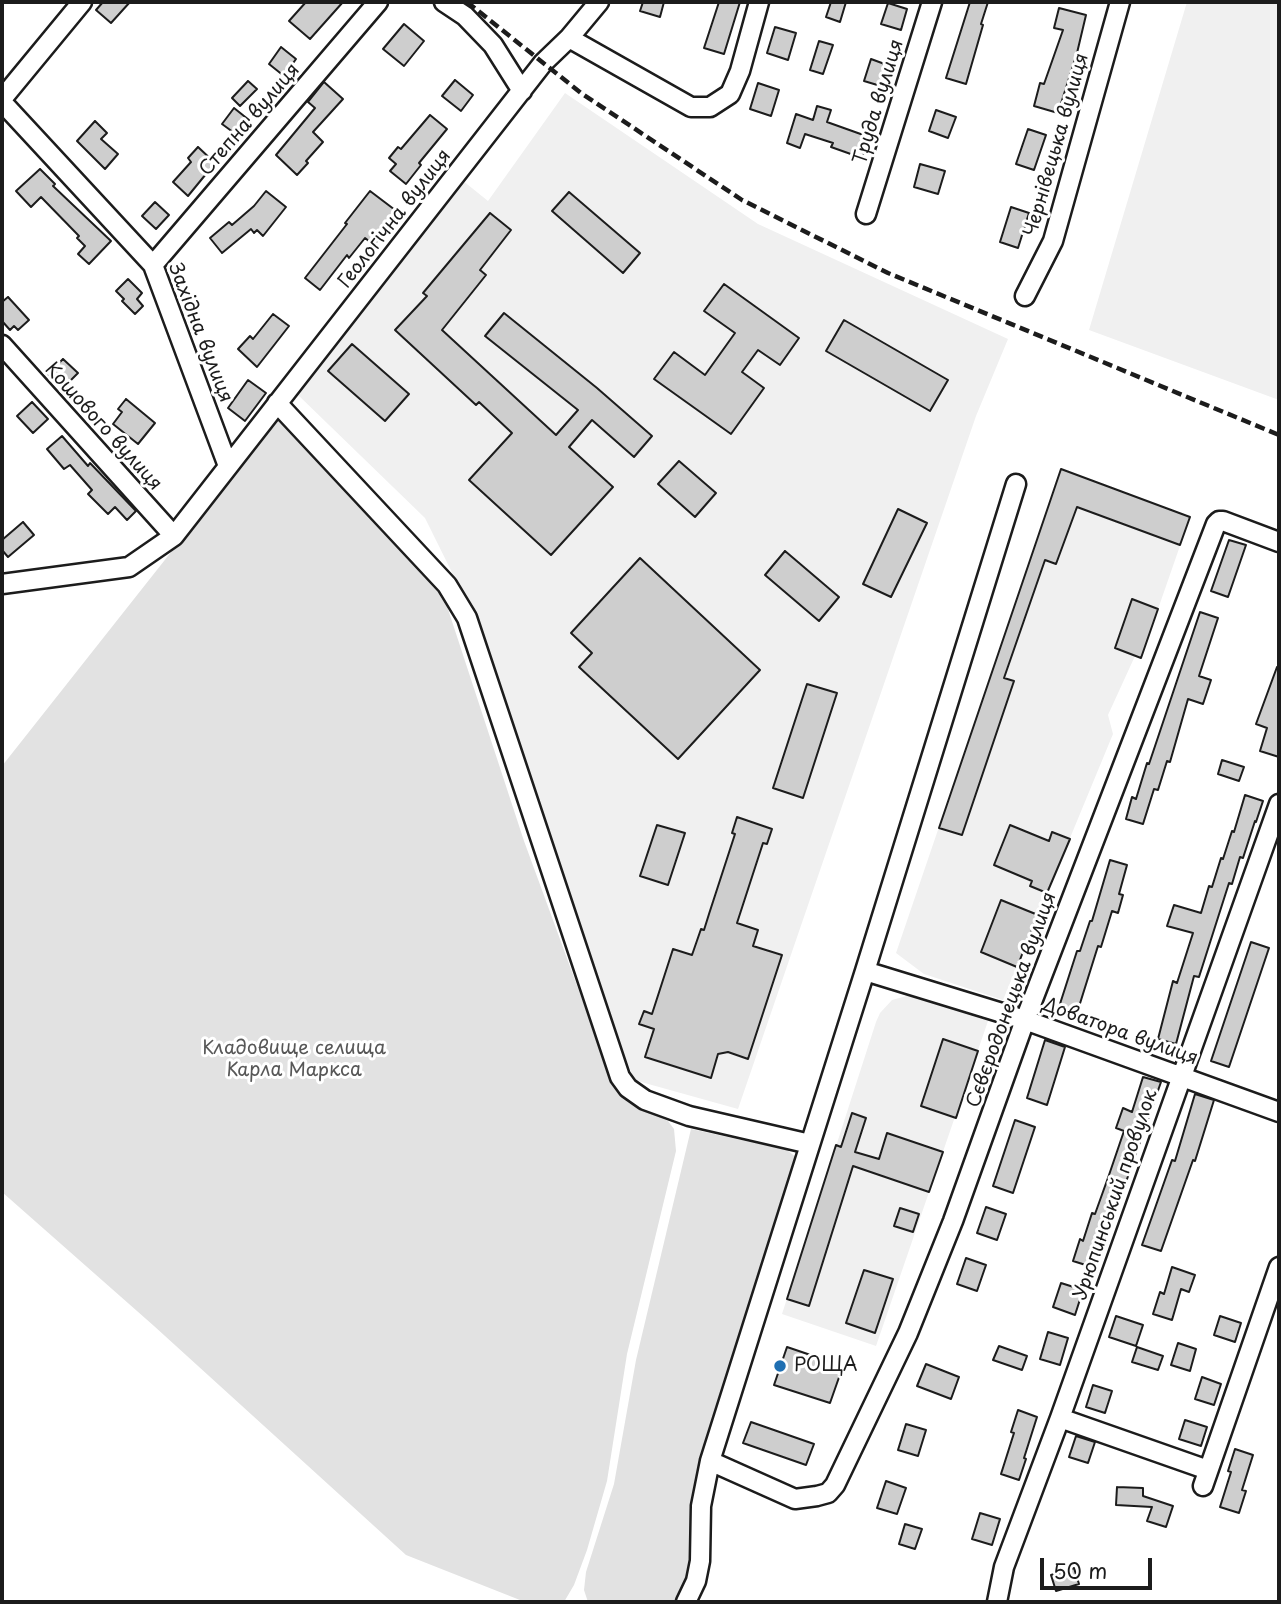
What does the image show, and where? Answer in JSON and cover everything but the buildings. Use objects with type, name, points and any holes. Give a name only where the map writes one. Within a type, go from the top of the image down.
[{"type":"street","points":[[2,100],[82,2]]},
{"type":"street","name":"Степна вулиця","points":[[153,265],[379,2]]},
{"type":"street","points":[[444,2],[465,16],[493,46],[522,90]]},
{"type":"street","name":"Геологічна вулиця","points":[[3,582],[129,568],[174,536],[543,63],[569,38],[599,2]]},
{"type":"street","points":[[569,38],[691,107],[710,107],[730,94],[740,71],[759,2]]},
{"type":"street","name":"Труда вулиця","points":[[866,214],[932,2]]},
{"type":"street","name":"Чернівецька вулиця","points":[[1025,296],[1053,241],[1120,2]]},
{"type":"street","name":"Західна вулиця","points":[[2,100],[153,265],[228,466]]},
{"type":"street","name":"Кошового вулиця","points":[[2,345],[174,536]]},
{"type":"street","points":[[277,403],[447,585],[467,618],[620,1077],[628,1088],[645,1100],[689,1116],[810,1144]]},
{"type":"street","points":[[686,1602],[696,1581],[701,1561],[701,1506],[710,1461],[1016,484]]},
{"type":"street","name":"Сєвєродонецька вулиця","points":[[710,1461],[796,1499],[828,1493],[835,1485],[908,1333],[953,1222],[1025,1020],[1216,524],[1223,521],[1279,542]]},
{"type":"street","name":"Урюпинський провулок","points":[[997,1602],[1004,1567],[1060,1418],[1279,804]]},
{"type":"street","name":"Доватора вулиця","points":[[865,971],[1025,1020],[1279,1112]]},
{"type":"street","points":[[1060,1418],[1206,1478],[1279,1267]]},
{"type":"shaded area","points":[[1187,2],[1279,2],[1279,400],[1089,330]]},
{"type":"shaded area","points":[[565,93],[758,224],[1008,339],[976,416],[738,1109],[634,1080],[582,942],[486,641],[425,518],[297,394],[462,180],[488,201]]},
{"type":"shaded area","points":[[1061,469],[1190,517],[1141,658],[1135,656],[1108,715],[1113,734],[1003,1000],[924,974],[896,953]]},
{"type":"shaded area","points":[[910,995],[988,1021],[876,1346],[782,1314],[876,1022],[892,1000]]},
{"type":"green space","name":"Кладовище селища Карла Маркса","points":[[277,418],[371,513],[445,600],[524,841],[612,1081],[620,1094],[633,1104],[668,1121],[674,1129],[676,1151],[627,1354],[607,1481],[587,1550],[574,1585],[564,1602],[525,1602],[406,1555],[2,1192],[2,766]]},
{"type":"green space","points":[[691,1129],[787,1150],[797,1158],[688,1576],[679,1596],[674,1602],[588,1602],[584,1590],[586,1572],[614,1484],[636,1360]]},
{"type":"railway","points":[[467,2],[581,93],[742,200],[888,273],[1279,435]]},
{"type":"place","name":"РОЩА","points":[[780,1366]]}]
